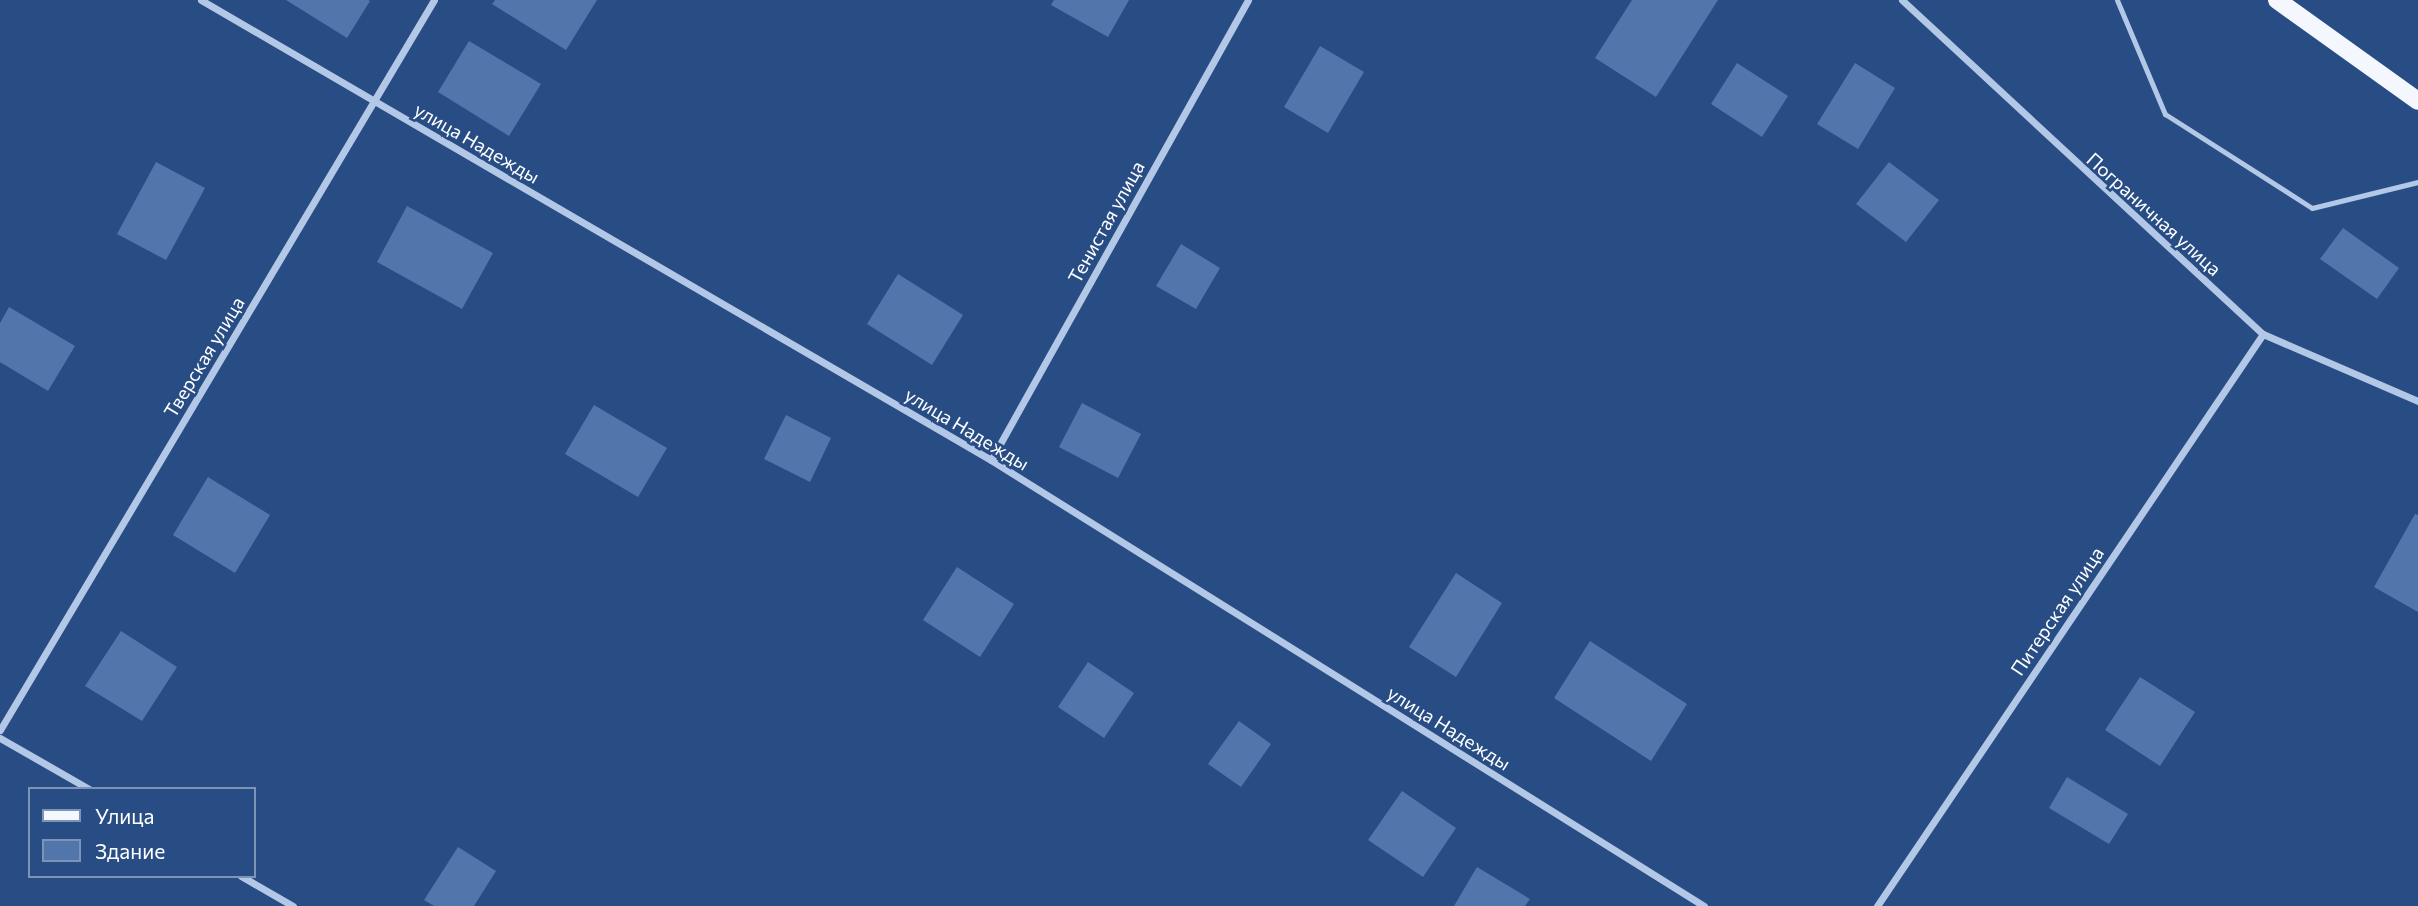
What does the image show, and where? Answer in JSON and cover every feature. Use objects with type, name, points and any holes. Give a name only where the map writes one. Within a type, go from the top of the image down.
[{"type":"main road","points":[[2277,0],[2418,100]]},
{"type":"street","name":"улица Надежды","points":[[201,0],[991,460],[1704,906]]},
{"type":"street","name":"Тверская улица","points":[[0,730],[435,0]]},
{"type":"street","name":"Тенистая улица","points":[[991,460],[1248,0]]},
{"type":"street","name":"Пограничная улица","points":[[1902,0],[2263,334],[2418,401]]},
{"type":"street","name":"Питерская улица","points":[[1877,906],[2263,334]]},
{"type":"street","points":[[0,738],[86,787]]},
{"type":"street","points":[[244,878],[293,906]]},
{"type":"lane","points":[[2117,0],[2165,114],[2312,208],[2418,182]]},
{"type":"building","points":[[286,0],[368,0],[370,1],[347,38]]},
{"type":"building","points":[[495,0],[597,0],[566,50],[492,4]]},
{"type":"building","points":[[1054,0],[1129,0],[1108,37],[1051,5]]},
{"type":"building","points":[[1632,0],[1718,0],[1656,97],[1595,58]]},
{"type":"building","points":[[469,41],[541,84],[509,136],[438,92]]},
{"type":"building","points":[[1320,46],[1364,72],[1328,133],[1284,107]]},
{"type":"building","points":[[1737,63],[1788,96],[1762,137],[1711,104]]},
{"type":"building","points":[[1855,63],[1895,88],[1858,149],[1817,124]]},
{"type":"building","points":[[156,162],[205,188],[166,260],[117,234]]},
{"type":"building","points":[[1889,162],[1939,200],[1906,242],[1856,204]]},
{"type":"building","points":[[407,206],[493,253],[462,309],[377,262]]},
{"type":"building","points":[[2343,228],[2399,268],[2377,299],[2320,259]]},
{"type":"building","points":[[1181,244],[1220,268],[1196,309],[1156,286]]},
{"type":"building","points":[[898,274],[963,315],[932,365],[867,324]]},
{"type":"building","points":[[9,307],[75,346],[48,391],[0,362],[0,323]]},
{"type":"building","points":[[1082,403],[1141,434],[1118,478],[1059,447]]},
{"type":"building","points":[[594,405],[667,448],[638,497],[565,454]]},
{"type":"building","points":[[786,415],[831,438],[810,482],[764,459]]},
{"type":"building","points":[[208,477],[270,515],[235,573],[173,535]]},
{"type":"building","points":[[2415,514],[2418,515],[2418,612],[2374,587]]},
{"type":"building","points":[[957,567],[1014,604],[980,657],[923,620]]},
{"type":"building","points":[[1456,573],[1502,603],[1456,677],[1409,647]]},
{"type":"building","points":[[121,631],[177,667],[142,721],[85,686]]},
{"type":"building","points":[[1590,641],[1687,704],[1651,761],[1554,698]]},
{"type":"building","points":[[1088,662],[1134,693],[1104,738],[1058,707]]},
{"type":"building","points":[[2140,677],[2195,712],[2160,766],[2105,730]]},
{"type":"building","points":[[1239,721],[1271,744],[1241,787],[1208,764]]},
{"type":"building","points":[[2067,777],[2128,814],[2109,844],[2049,808]]},
{"type":"building","points":[[1402,791],[1456,828],[1423,877],[1368,840]]},
{"type":"building","points":[[458,847],[496,871],[474,906],[434,906],[424,900]]},
{"type":"building","points":[[1477,867],[1530,899],[1525,906],[1454,906]]}]
